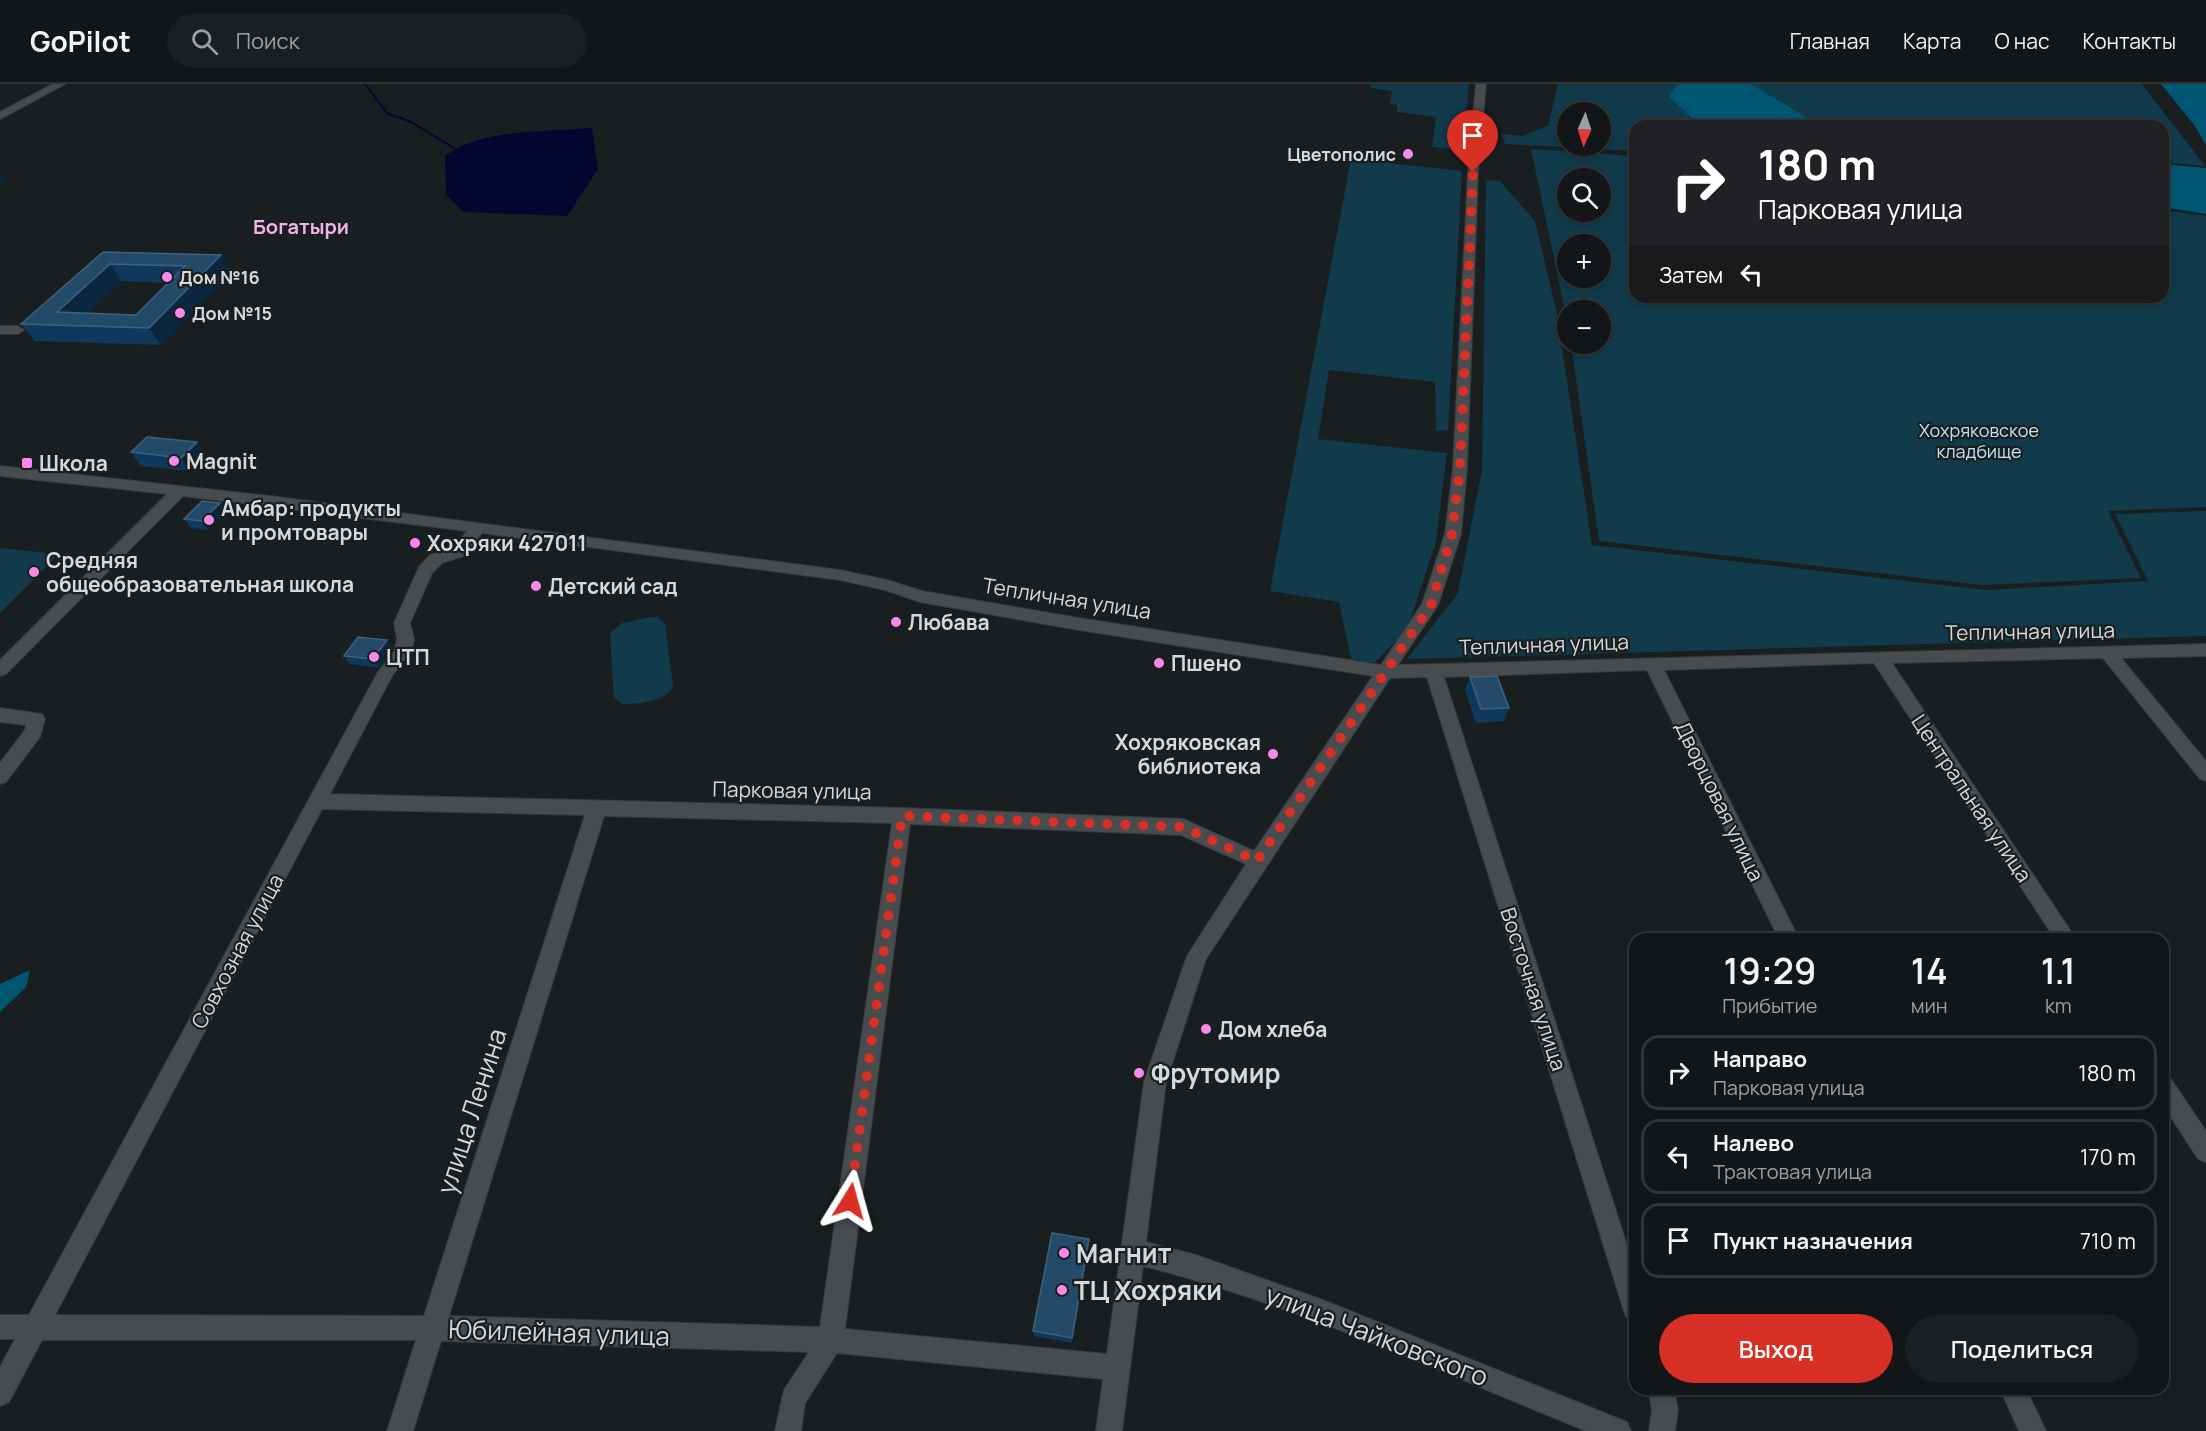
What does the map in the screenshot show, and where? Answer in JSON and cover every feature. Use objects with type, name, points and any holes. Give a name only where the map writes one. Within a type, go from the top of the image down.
[{"type":"street","points":[[0,116],[60,84]]},
{"type":"street","points":[[1109,1431],[1157,1074],[1197,956],[1257,861],[1388,672],[1431,605],[1452,534],[1460,468],[1473,172],[1480,84]]},
{"type":"street","points":[[0,330],[18,330]]},
{"type":"street","name":"Тепличная улица","points":[[0,471],[179,490],[840,576],[931,598],[1388,672],[1652,663],[2206,650]]},
{"type":"street","points":[[0,669],[179,490]]},
{"type":"street","name":"Совхозная улица","points":[[0,1393],[386,672],[406,648],[407,639],[402,623],[425,571],[436,559],[458,552],[478,528]]},
{"type":"street","points":[[2107,652],[2206,774]]},
{"type":"street","name":"Центральная улица","points":[[1879,657],[2062,933]]},
{"type":"street","name":"Дворцовая улица","points":[[1652,663],[1786,933]]},
{"type":"street","name":"Восточная улица","points":[[1433,670],[1629,1289]]},
{"type":"street","points":[[0,715],[36,719],[34,732],[0,777]]},
{"type":"street","name":"Парковая улица","points":[[317,801],[902,816],[1183,827],[1257,861]]},
{"type":"street","name":"улица Ленина","points":[[400,1431],[597,808]]},
{"type":"street","points":[[788,1431],[793,1399],[831,1340],[902,816]]},
{"type":"street","points":[[2169,1095],[2206,1151]]},
{"type":"street","name":"улица Чайковского","points":[[1132,1251],[1196,1267],[1323,1312],[1618,1431]]},
{"type":"street","name":"Юбилейная улица","points":[[0,1327],[34,1329],[432,1328],[831,1340],[1116,1368]]},
{"type":"street","points":[[1662,1431],[1665,1425],[1663,1395]]},
{"type":"street","points":[[2016,1395],[2033,1431]]},
{"type":"green space","points":[[1371,84],[1469,84],[1463,150],[1432,147],[1436,117],[1397,112],[1397,105],[1390,104],[1392,91],[1371,88]]},
{"type":"green space","points":[[1558,84],[1677,84],[1669,97],[1694,120],[1629,120],[1629,151],[1611,150],[1611,102],[1557,102],[1557,147],[1505,144],[1502,134],[1523,136],[1548,126]]},
{"type":"green space","points":[[1751,84],[2142,84],[2205,166],[2169,163],[2169,120],[1812,120]]},
{"type":"green space","name":"Хохряковское кладбище","points":[[1531,149],[1557,151],[1557,156],[1629,156],[1629,303],[2169,303],[2169,211],[2206,216],[2206,507],[2108,511],[2141,578],[1982,585],[1599,541],[1572,354],[1611,354],[1611,300],[1563,300],[1560,288],[1611,288],[1611,234],[1557,234],[1557,272]]},
{"type":"green space","points":[[1351,159],[1462,171],[1448,430],[1436,431],[1435,382],[1329,370],[1318,439],[1447,453],[1436,542],[1407,630],[1374,663],[1351,659],[1339,602],[1270,591]]},
{"type":"green space","points":[[1486,180],[1500,181],[1535,221],[1556,309],[1557,354],[1563,354],[1592,545],[1986,590],[2148,581],[2115,514],[2206,511],[2206,636],[1407,659],[1458,593],[1482,470]]},
{"type":"green space","points":[[0,548],[59,554],[0,613]]},
{"type":"green space","points":[[658,617],[665,624],[673,686],[665,696],[658,699],[644,703],[622,704],[614,698],[610,633],[622,623]]},
{"type":"shaded area","points":[[1677,84],[1751,84],[1812,120],[1694,120],[1669,97]]},
{"type":"shaded area","points":[[2161,84],[2206,84],[2206,145],[2195,126]]},
{"type":"shaded area","points":[[592,128],[598,169],[567,216],[463,212],[446,194],[445,156],[460,147],[477,140],[516,133]]},
{"type":"shaded area","points":[[2169,165],[2206,168],[2206,214],[2169,208]]},
{"type":"shaded area","points":[[30,970],[26,987],[0,1012],[0,984]]},
{"type":"building","points":[[103,252],[221,255],[149,328],[21,324]],"holes":[[[110,264],[185,266],[136,315],[57,312]]]},
{"type":"building","points":[[147,437],[197,442],[181,458],[131,452]]},
{"type":"building","points":[[202,501],[220,503],[202,521],[184,519]]},
{"type":"building","points":[[358,637],[387,640],[373,659],[344,656]]},
{"type":"building","points":[[1497,676],[1509,708],[1481,709],[1470,677]]},
{"type":"building","name":"ТЦ Хохряки","points":[[1052,1233],[1089,1239],[1072,1338],[1033,1331]]},
{"type":"waterway","points":[[365,84],[387,113],[411,122],[454,148]]},
{"type":"place","name":"Цветополис","points":[[1408,154]]},
{"type":"place","name":"Дом №16","points":[[167,277]]},
{"type":"place","name":"Дом №15","points":[[180,313]]},
{"type":"place","name":"Magnit","points":[[174,461]]},
{"type":"place","name":"Школа","points":[[27,463]]},
{"type":"place","name":"Амбар: продукты и промтовары","points":[[209,520]]},
{"type":"place","name":"Хохряки 427011","points":[[415,543]]},
{"type":"place","name":"Средняя общеобразовательная школа","points":[[34,572]]},
{"type":"place","name":"Детский сад","points":[[536,586]]},
{"type":"place","name":"Любава","points":[[896,622]]},
{"type":"place","name":"ЦТП","points":[[374,657]]},
{"type":"place","name":"Пшено","points":[[1159,663]]},
{"type":"place","name":"Хохряковская библиотека","points":[[1273,754]]},
{"type":"place","name":"Дом хлеба","points":[[1206,1029]]},
{"type":"place","name":"Фрутомир","points":[[1139,1073]]},
{"type":"place","name":"Магнит","points":[[1064,1253]]},
{"type":"place","name":"ТЦ Хохряки","points":[[1062,1290]]},
{"type":"district","name":"Богатыри","points":[[301,226]]},
{"type":"route","points":[[850,1201],[902,816],[1183,827],[1257,861],[1431,605],[1452,534],[1460,468],[1473,172]]}]
